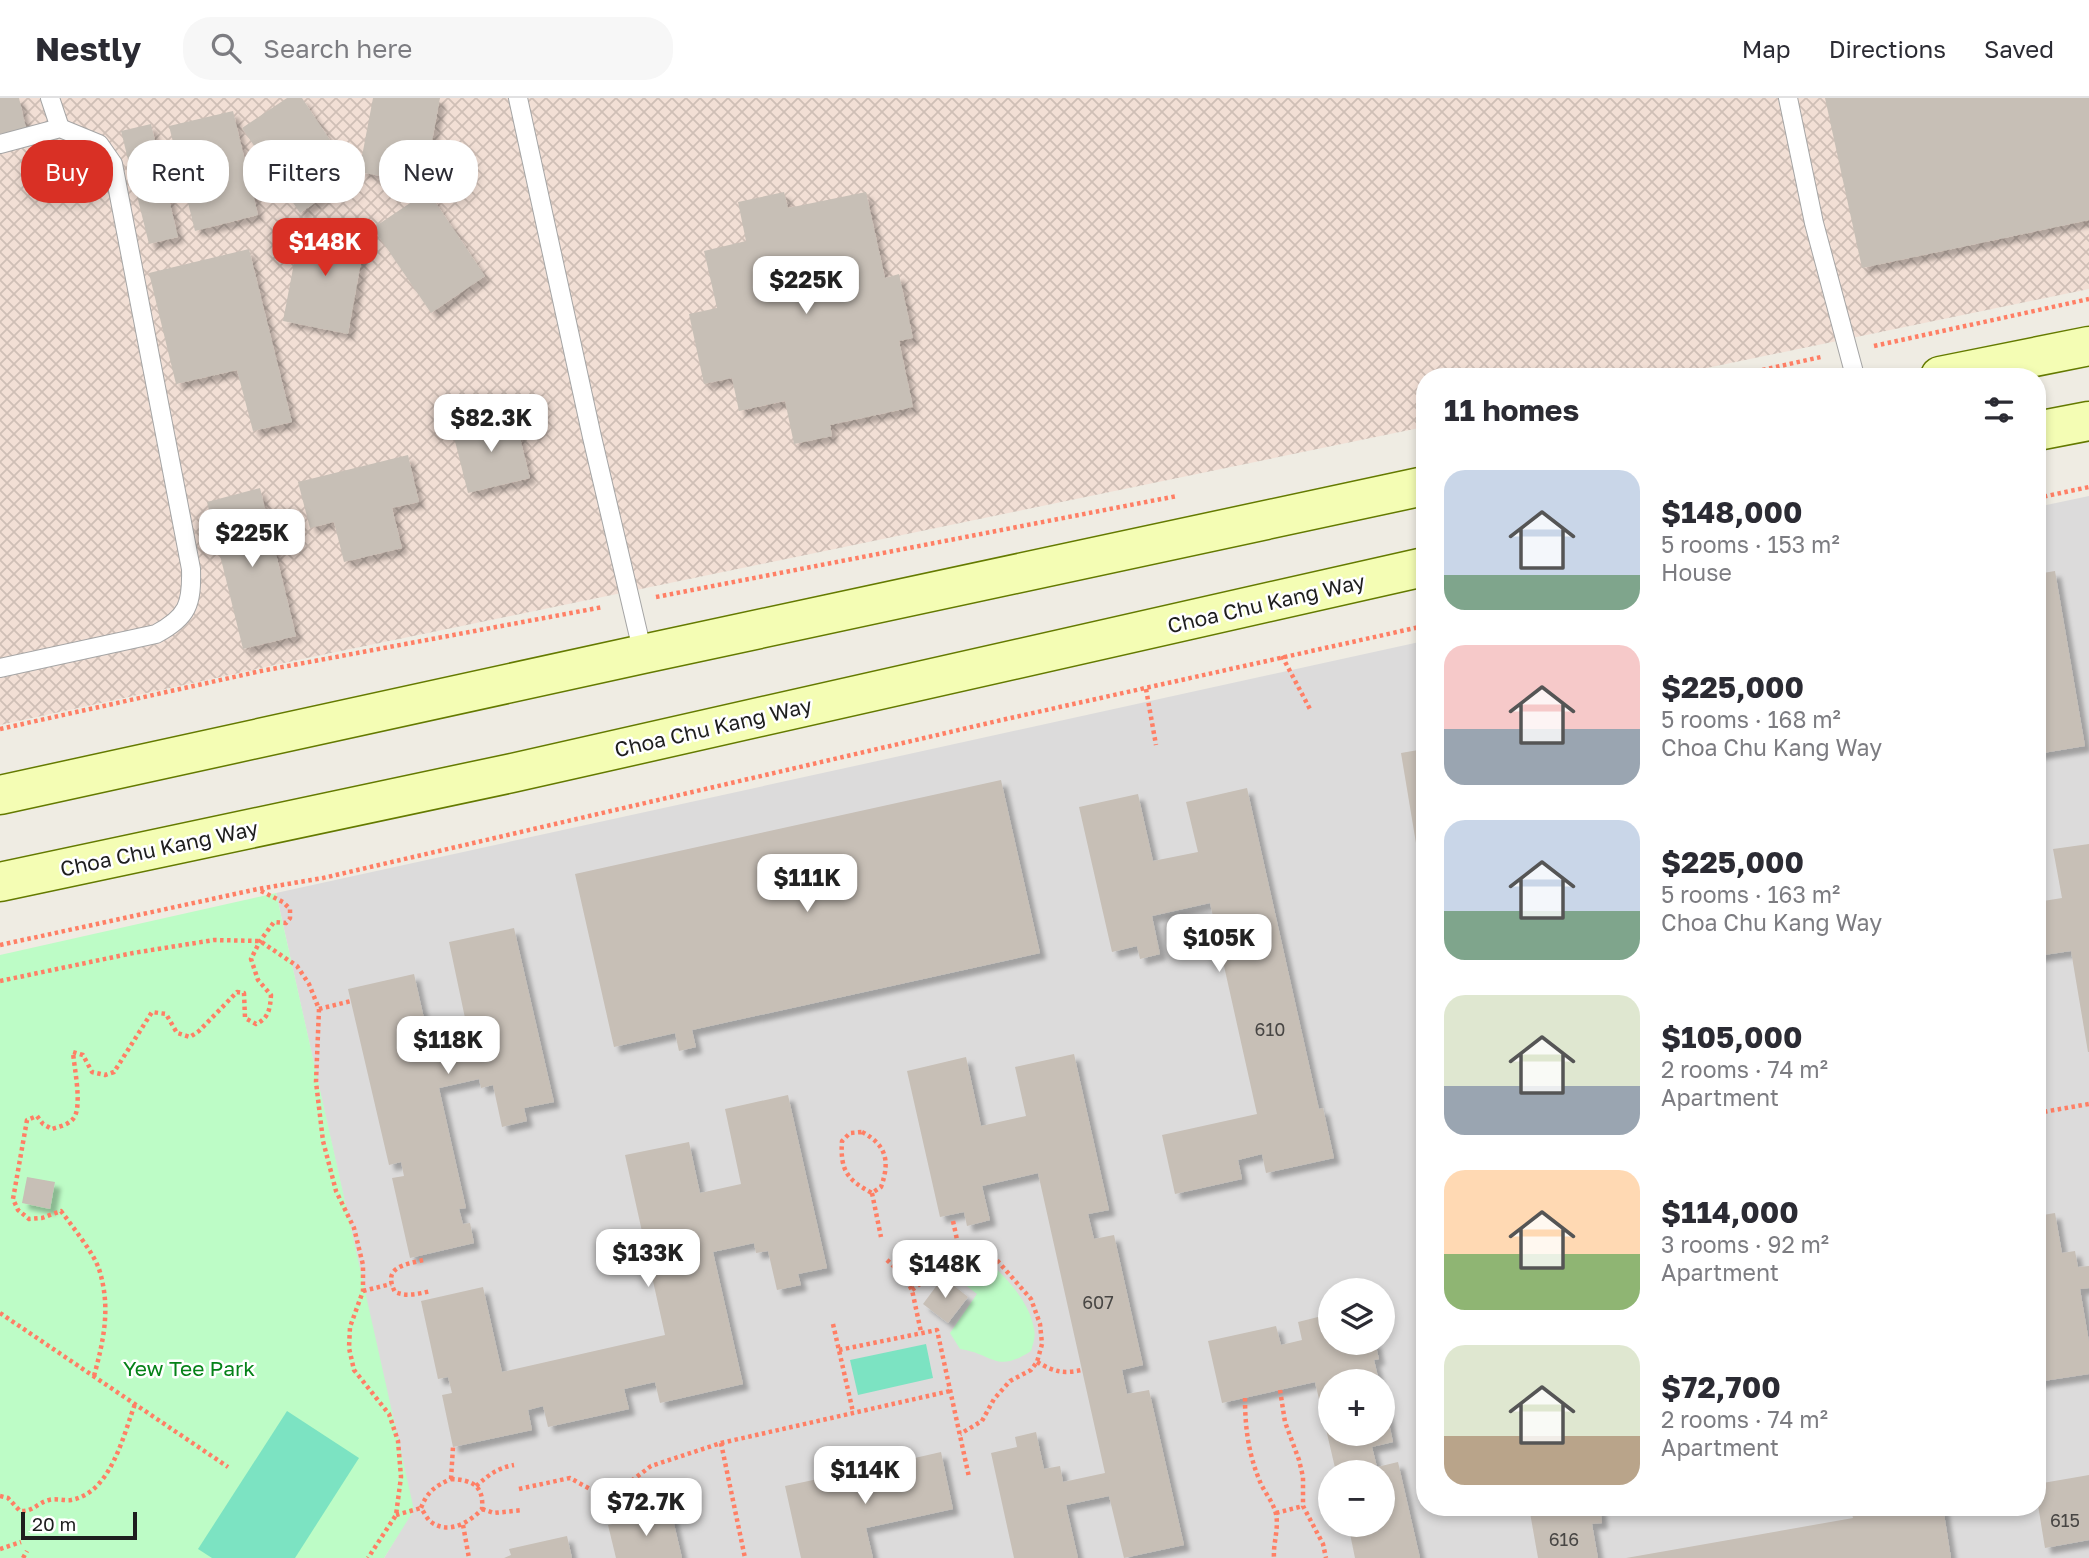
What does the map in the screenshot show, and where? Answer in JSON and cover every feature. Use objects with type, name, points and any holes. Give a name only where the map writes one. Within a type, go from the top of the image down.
[{"type":"main road","points":[[1980,368],[2089,346]]},
{"type":"main road","points":[[2046,429],[2089,421]]},
{"type":"main road","points":[[0,795],[1416,488]]},
{"type":"main road","name":"Choa Chu Kang Way","points":[[0,882],[538,767],[1416,569]]},
{"type":"lane","points":[[50,98],[60,128]]},
{"type":"lane","points":[[518,98],[629,603],[643,654]]},
{"type":"lane","points":[[1788,98],[1814,223],[1853,368]]},
{"type":"lane","points":[[0,144],[60,128],[99,144],[113,164],[191,569],[191,595],[184,613],[171,626],[156,634],[0,668]]},
{"type":"path","points":[[1773,368],[2089,299]]},
{"type":"path","points":[[2046,496],[2089,487]]},
{"type":"path","points":[[0,729],[261,671],[629,603],[1182,495]]},
{"type":"path","points":[[0,945],[258,889],[323,878],[900,743],[1416,628]]},
{"type":"path","points":[[1282,656],[1311,711]]},
{"type":"path","points":[[1146,689],[1156,745]]},
{"type":"path","points":[[94,1376],[106,1328],[99,1268],[61,1210],[42,1218],[29,1219],[18,1210],[13,1199],[27,1120],[37,1116],[43,1124],[52,1129],[73,1119],[78,1106],[73,1052],[83,1055],[92,1072],[105,1075],[114,1072],[152,1012],[166,1014],[177,1033],[190,1037],[236,992],[244,993],[244,1017],[256,1024],[264,1020],[269,1011],[271,995],[258,980],[251,959],[274,922],[286,923],[290,918],[290,909],[283,902],[258,889]]},
{"type":"path","points":[[0,982],[133,953],[214,940],[260,941],[297,966],[309,984],[319,1010],[316,1082],[323,1140],[336,1191],[354,1228],[363,1265],[363,1291],[350,1327],[349,1348],[354,1370],[389,1414],[398,1441],[401,1477],[397,1515],[368,1558]]},
{"type":"path","points":[[319,1010],[351,1000]]},
{"type":"path","points":[[2046,1111],[2089,1104]]},
{"type":"path","points":[[862,1132],[875,1138],[883,1150],[887,1165],[885,1178],[881,1187],[872,1193],[856,1185],[847,1175],[841,1156],[842,1141],[850,1133],[862,1132]]},
{"type":"path","points":[[872,1193],[881,1237]]},
{"type":"path","points":[[953,1221],[959,1249]]},
{"type":"path","points":[[912,1290],[959,1249],[979,1248],[995,1258],[1031,1300],[1040,1324],[1042,1344],[1037,1362],[1031,1370],[1010,1381],[994,1399],[982,1422],[960,1434]]},
{"type":"path","points":[[424,1260],[403,1265],[395,1270],[390,1284],[395,1292],[402,1295],[411,1296],[431,1291]]},
{"type":"path","points":[[887,1260],[904,1276],[912,1290],[921,1333]]},
{"type":"path","points":[[363,1291],[390,1284]]},
{"type":"path","points":[[0,1313],[228,1467]]},
{"type":"path","points":[[833,1324],[853,1412]]},
{"type":"path","points":[[839,1350],[937,1329],[969,1477]]},
{"type":"path","points":[[1037,1362],[1050,1370],[1065,1373],[1082,1370]]},
{"type":"path","points":[[1280,1390],[1285,1422],[1303,1478],[1303,1506],[1323,1544],[1326,1558]]},
{"type":"path","points":[[519,1489],[570,1478],[590,1489],[622,1488],[652,1466],[721,1443],[950,1391]]},
{"type":"path","points":[[1245,1398],[1245,1429],[1251,1454],[1259,1482],[1276,1513],[1274,1558]]},
{"type":"path","points":[[0,1496],[8,1498],[20,1511],[29,1512],[50,1500],[72,1500],[90,1492],[109,1473],[135,1404]]},
{"type":"path","points":[[721,1443],[745,1558]]},
{"type":"path","points":[[451,1479],[453,1447]]},
{"type":"path","points":[[477,1486],[491,1473],[514,1465]]},
{"type":"path","points":[[451,1479],[468,1480],[477,1486],[483,1497],[482,1510],[463,1525],[443,1526],[431,1522],[421,1508],[426,1496],[436,1485],[451,1479]]},
{"type":"path","points":[[1276,1513],[1303,1506]]},
{"type":"path","points":[[397,1515],[421,1508]]},
{"type":"path","points":[[482,1510],[494,1513],[523,1510]]},
{"type":"path","points":[[463,1525],[469,1558]]},
{"type":"path","points":[[0,1549],[21,1542]]},
{"type":"path","points":[[23,1558],[27,1550]]},
{"type":"shaded area","points":[[0,98],[2089,98],[2089,289],[1707,368],[1416,368],[1416,429],[307,658],[0,725]]},
{"type":"shaded area","points":[[2089,496],[2089,1558],[384,1558],[413,1510],[276,893],[1416,643],[1416,1516],[2046,1516],[2046,505]]},
{"type":"green space","name":"Yew Tee Park","points":[[276,893],[414,1510],[384,1558],[0,1558],[0,955]]},
{"type":"green space","points":[[978,1254],[1013,1287],[1031,1318],[1035,1334],[1031,1351],[1019,1358],[1002,1362],[960,1349],[950,1333],[977,1294],[946,1270],[960,1257]]},
{"type":"green space","points":[[926,1344],[933,1378],[858,1395],[850,1360]]},
{"type":"green space","points":[[287,1411],[359,1458],[295,1558],[212,1558],[198,1549]]},
{"type":"building","points":[[0,98],[19,98],[26,128],[0,134]]},
{"type":"building","points":[[287,98],[302,98],[330,140],[250,140],[242,128]]},
{"type":"building","points":[[373,98],[440,98],[432,140],[379,140],[379,176],[365,173],[365,140]]},
{"type":"building","points":[[1825,98],[2089,98],[2089,220],[1862,268]]},
{"type":"building","points":[[233,111],[243,153],[243,203],[255,203],[258,215],[195,231],[188,203],[229,203],[229,140],[172,140],[169,126]]},
{"type":"building","points":[[151,124],[155,140],[127,140],[127,155],[121,131]]},
{"type":"building","points":[[784,192],[788,208],[866,192],[885,278],[899,274],[913,338],[899,341],[913,407],[830,425],[832,436],[794,444],[785,401],[739,411],[732,378],[704,384],[689,314],[717,308],[704,251],[746,241],[738,202]]},
{"type":"building","points":[[139,203],[170,203],[178,237],[149,244]]},
{"type":"building","points":[[293,203],[315,203],[300,213]]},
{"type":"building","points":[[410,203],[436,203],[485,276],[431,313],[373,228]]},
{"type":"building","points":[[302,221],[366,234],[348,334],[283,321]]},
{"type":"building","points":[[249,249],[292,422],[253,431],[237,370],[176,384],[149,273]]},
{"type":"building","points":[[514,414],[530,478],[468,493],[452,429]]},
{"type":"building","points":[[408,455],[419,502],[392,508],[402,548],[344,562],[334,522],[310,528],[298,482]]},
{"type":"building","points":[[260,488],[296,636],[243,649],[207,502]]},
{"type":"building","points":[[2055,571],[2085,746],[2046,752],[2046,572]]},
{"type":"building","points":[[1416,750],[1416,843],[1401,753]]},
{"type":"building","points":[[1001,780],[1040,953],[692,1030],[696,1047],[679,1051],[675,1033],[614,1047],[575,874]]},
{"type":"building","points":[[1247,788],[1319,1109],[1323,1108],[1334,1158],[1266,1173],[1262,1154],[1238,1160],[1242,1179],[1175,1194],[1162,1135],[1257,1114],[1210,903],[1152,916],[1160,954],[1140,959],[1137,946],[1112,952],[1079,807],[1138,794],[1153,861],[1198,852],[1186,802]]},
{"type":"building","points":[[2089,844],[2089,1052],[2071,951],[2046,955],[2046,901],[2062,898],[2053,849]]},
{"type":"building","points":[[514,928],[554,1102],[524,1108],[527,1121],[502,1127],[493,1085],[481,1088],[479,1079],[439,1088],[466,1208],[459,1209],[463,1224],[470,1223],[474,1243],[410,1258],[392,1178],[404,1176],[401,1162],[389,1165],[348,989],[414,974],[426,1027],[465,1018],[449,942]]},
{"type":"building","points":[[1074,1054],[1109,1210],[1088,1214],[1094,1239],[1114,1235],[1143,1365],[1122,1370],[1127,1394],[1149,1390],[1184,1545],[1124,1558],[1109,1496],[1066,1505],[1078,1558],[1014,1558],[991,1453],[1017,1447],[1015,1437],[1036,1432],[1044,1469],[1060,1466],[1063,1482],[1105,1473],[1038,1173],[982,1186],[990,1220],[967,1226],[964,1212],[940,1217],[907,1071],[966,1057],[981,1126],[1026,1116],[1015,1067]]},
{"type":"building","points":[[788,1095],[827,1268],[798,1274],[801,1285],[777,1290],[768,1251],[756,1253],[754,1243],[713,1252],[743,1384],[660,1403],[655,1382],[624,1389],[629,1409],[548,1427],[543,1406],[528,1410],[532,1430],[453,1447],[442,1395],[452,1393],[448,1377],[438,1379],[421,1301],[483,1287],[502,1372],[665,1335],[625,1155],[689,1142],[700,1193],[741,1184],[725,1109]]},
{"type":"building","points":[[27,1177],[55,1182],[50,1209],[22,1203]]},
{"type":"building","points":[[2055,1213],[2062,1253],[2075,1251],[2078,1267],[2089,1266],[2089,1288],[2080,1289],[2089,1342],[2089,1374],[2046,1381],[2046,1214]]},
{"type":"building","points":[[943,1277],[968,1297],[948,1323],[923,1304]]},
{"type":"building","points":[[1318,1317],[1318,1355],[1378,1355],[1379,1359],[1374,1360],[1376,1369],[1318,1369],[1318,1395],[1315,1382],[1222,1403],[1208,1341],[1276,1326],[1281,1345],[1302,1340],[1298,1322]]},
{"type":"building","points":[[1330,1446],[1376,1446],[1372,1447],[1375,1460],[1333,1460]]},
{"type":"building","points":[[941,1452],[953,1509],[866,1528],[873,1558],[801,1558],[785,1486],[851,1472],[855,1490],[880,1485],[875,1467]]},
{"type":"building","points":[[1398,1462],[1420,1558],[1355,1558],[1351,1537],[1395,1537],[1395,1463]]},
{"type":"building","points":[[2089,1475],[2089,1540],[2045,1548],[2040,1516],[2046,1516],[2046,1482]]},
{"type":"building","points":[[671,1511],[682,1558],[616,1558],[608,1525]]},
{"type":"building","points":[[1531,1516],[1601,1516],[1602,1523],[1592,1524],[1598,1558],[1538,1558]]},
{"type":"building","points":[[1944,1516],[1951,1558],[1626,1558],[1853,1518]]},
{"type":"building","points":[[567,1536],[572,1558],[504,1558],[511,1555],[509,1549]]}]
